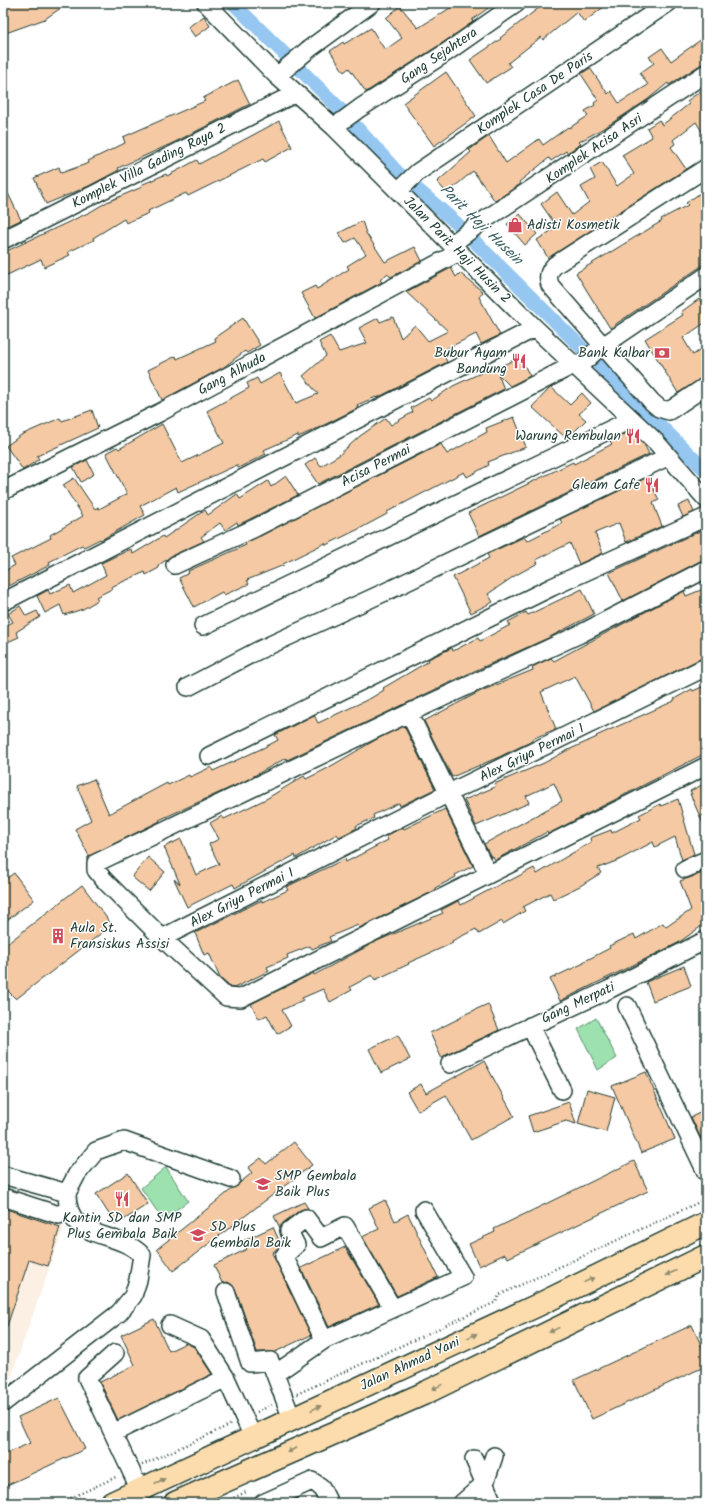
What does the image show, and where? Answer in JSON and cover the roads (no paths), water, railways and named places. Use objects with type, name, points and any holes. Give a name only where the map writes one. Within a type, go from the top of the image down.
[{"type":"highway","name":"Jalan Ahmad Yani","points":[[112,1503],[536,1306],[706,1223]]},
{"type":"highway","points":[[174,1503],[423,1394],[706,1256]]},
{"type":"street","points":[[279,74],[309,49],[372,3]]},
{"type":"street","name":"Gang Sejahtera","points":[[337,126],[360,108],[447,52],[518,3]]},
{"type":"street","name":"Komplek Casa De Paris","points":[[400,188],[418,172],[668,3]]},
{"type":"street","name":"Jalan Parit Haji Husin 2","points":[[212,4],[296,93],[337,126],[400,188],[535,328],[579,365],[656,442],[667,457],[706,498]]},
{"type":"street","name":"Komplek Acisa Asri","points":[[456,246],[480,223],[706,73]]},
{"type":"street","name":"Komplek Villa Gading Raya 2","points":[[3,240],[296,93]]},
{"type":"street","points":[[706,168],[555,265],[550,270],[547,278],[550,285],[600,348],[652,402],[660,408],[669,411],[706,386]]},
{"type":"street","name":"Gang Alhuda","points":[[3,491],[159,413],[456,246]]},
{"type":"street","name":"Acisa Permai","points":[[175,565],[255,528],[579,365],[600,348],[706,276]]},
{"type":"street","points":[[3,602],[535,328]]},
{"type":"street","points":[[202,626],[632,419]]},
{"type":"street","points":[[188,687],[257,651],[424,574],[667,457]]},
{"type":"street","points":[[208,756],[552,587],[706,517]]},
{"type":"street","points":[[706,569],[573,637],[409,713],[96,863],[96,870],[104,880],[162,938],[226,997],[241,998],[706,766]]},
{"type":"street","name":"Alex Griya Permai I","points":[[162,938],[449,793],[706,667]]},
{"type":"street","points":[[409,713],[488,874]]},
{"type":"street","points":[[685,869],[706,860]]},
{"type":"street","name":"Gang Merpati","points":[[450,1064],[608,990],[706,940]]},
{"type":"street","points":[[627,1006],[706,1172]]},
{"type":"street","points":[[530,1026],[562,1090]]},
{"type":"street","points":[[3,1196],[59,1215],[68,1201],[77,1174],[96,1151],[124,1141],[232,1179]]},
{"type":"street","points":[[3,1175],[68,1201],[76,1222],[81,1226],[129,1245],[142,1255],[138,1280],[133,1296],[119,1313],[3,1403]]},
{"type":"street","points":[[275,1374],[324,1340],[463,1277],[424,1210]]},
{"type":"street","points":[[324,1340],[284,1256],[296,1245],[289,1231],[306,1218],[321,1238],[345,1226],[393,1309]]},
{"type":"street","points":[[226,1292],[250,1363],[270,1361],[292,1419]]},
{"type":"street","points":[[170,1325],[201,1339],[226,1378],[254,1437]]},
{"type":"street","points":[[115,1353],[87,1378],[140,1490]]},
{"type":"street","points":[[113,1433],[226,1378]]},
{"type":"street","points":[[462,1503],[485,1484],[494,1456]]},
{"type":"street","points":[[474,1458],[493,1503]]},
{"type":"street","points":[[263,1503],[312,1481],[321,1487],[329,1503]]},
{"type":"waterway","name":"Parit Haji Husein","points":[[233,3],[338,107],[397,172],[453,220],[706,471]]},
{"type":"place","name":"Adisti Kosmetik","points":[[515,225]]},
{"type":"place","name":"Bank Kalbar","points":[[662,353]]},
{"type":"place","name":"Bubur Ayam Bandung","points":[[519,361]]},
{"type":"place","name":"Warung Rembulan","points":[[633,436]]},
{"type":"place","name":"Gleam Cafe","points":[[652,485]]},
{"type":"place","name":"Aula St. Fransiskus Assisi","points":[[58,936]]},
{"type":"place","name":"SMP Gembala Baik Plus","points":[[263,1184]]},
{"type":"place","name":"Kantin SD dan SMP Plus Gembala Baik","points":[[122,1199]]},
{"type":"place","name":"SD Plus Gembala Baik","points":[[198,1235]]}]
